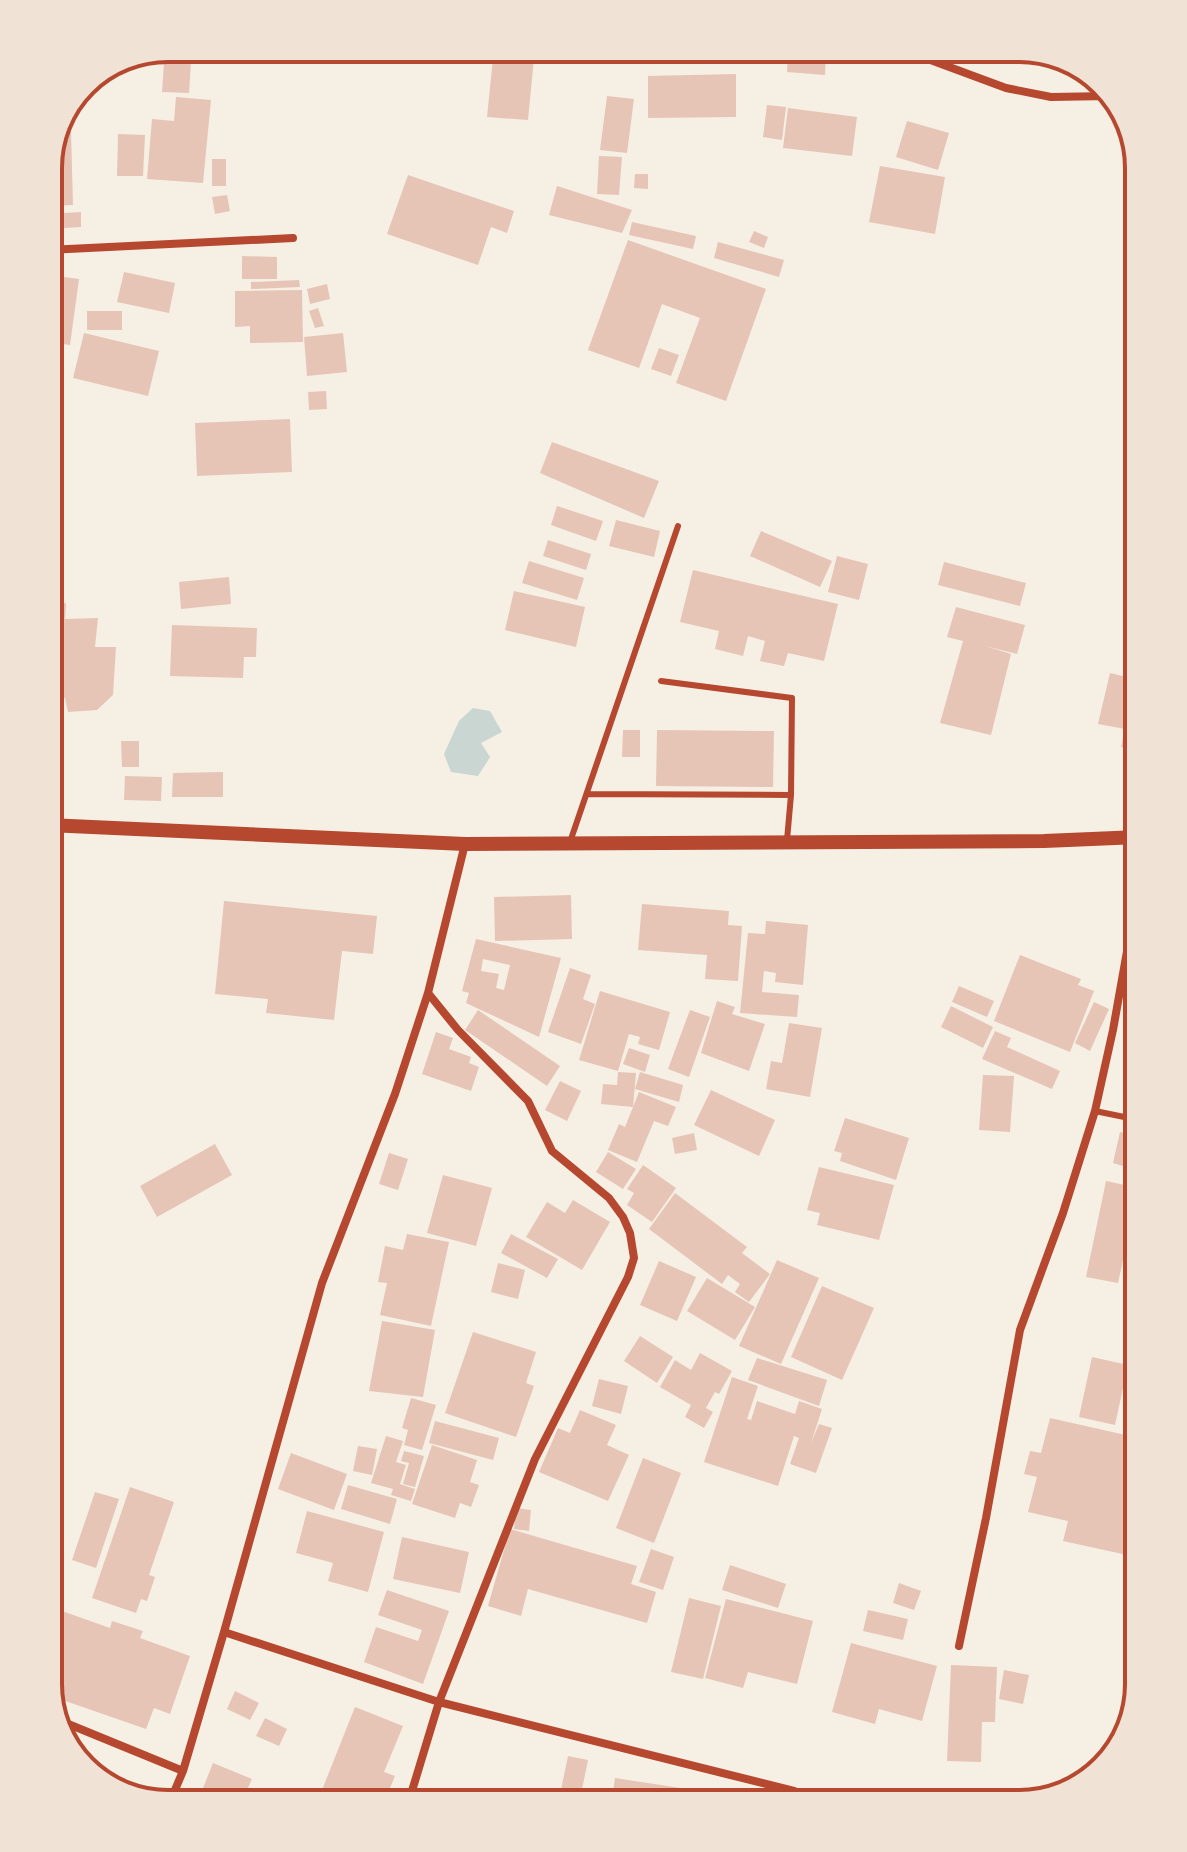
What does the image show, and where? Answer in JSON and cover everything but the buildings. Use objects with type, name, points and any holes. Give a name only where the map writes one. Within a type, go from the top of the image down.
[{"type":"street","points":[[936,62],[1006,88],[1051,97],[1097,96]]},
{"type":"street","points":[[62,249],[293,238]]},
{"type":"street","points":[[62,826],[465,844],[1044,841],[1125,838]]},
{"type":"street","points":[[175,1790],[224,1632],[322,1283],[395,1094],[428,993],[465,844]]},
{"type":"street","points":[[959,1646],[1020,1330],[1063,1213],[1095,1111],[1125,963]]},
{"type":"street","points":[[412,1790],[439,1702],[535,1459],[628,1277],[634,1258],[630,1233],[609,1198],[552,1151],[528,1101],[458,1030],[428,993]]},
{"type":"street","points":[[224,1632],[439,1702],[790,1790]]},
{"type":"street","points":[[71,1725],[183,1771]]},
{"type":"lane","points":[[570,842],[678,526]]},
{"type":"lane","points":[[661,681],[792,698],[787,841]]},
{"type":"lane","points":[[587,794],[791,795]]},
{"type":"lane","points":[[1095,1111],[1125,1117]]},
{"type":"shaded area","points":[[473,708],[490,711],[502,732],[481,743],[490,757],[478,776],[451,772],[444,754],[459,721]]}]
